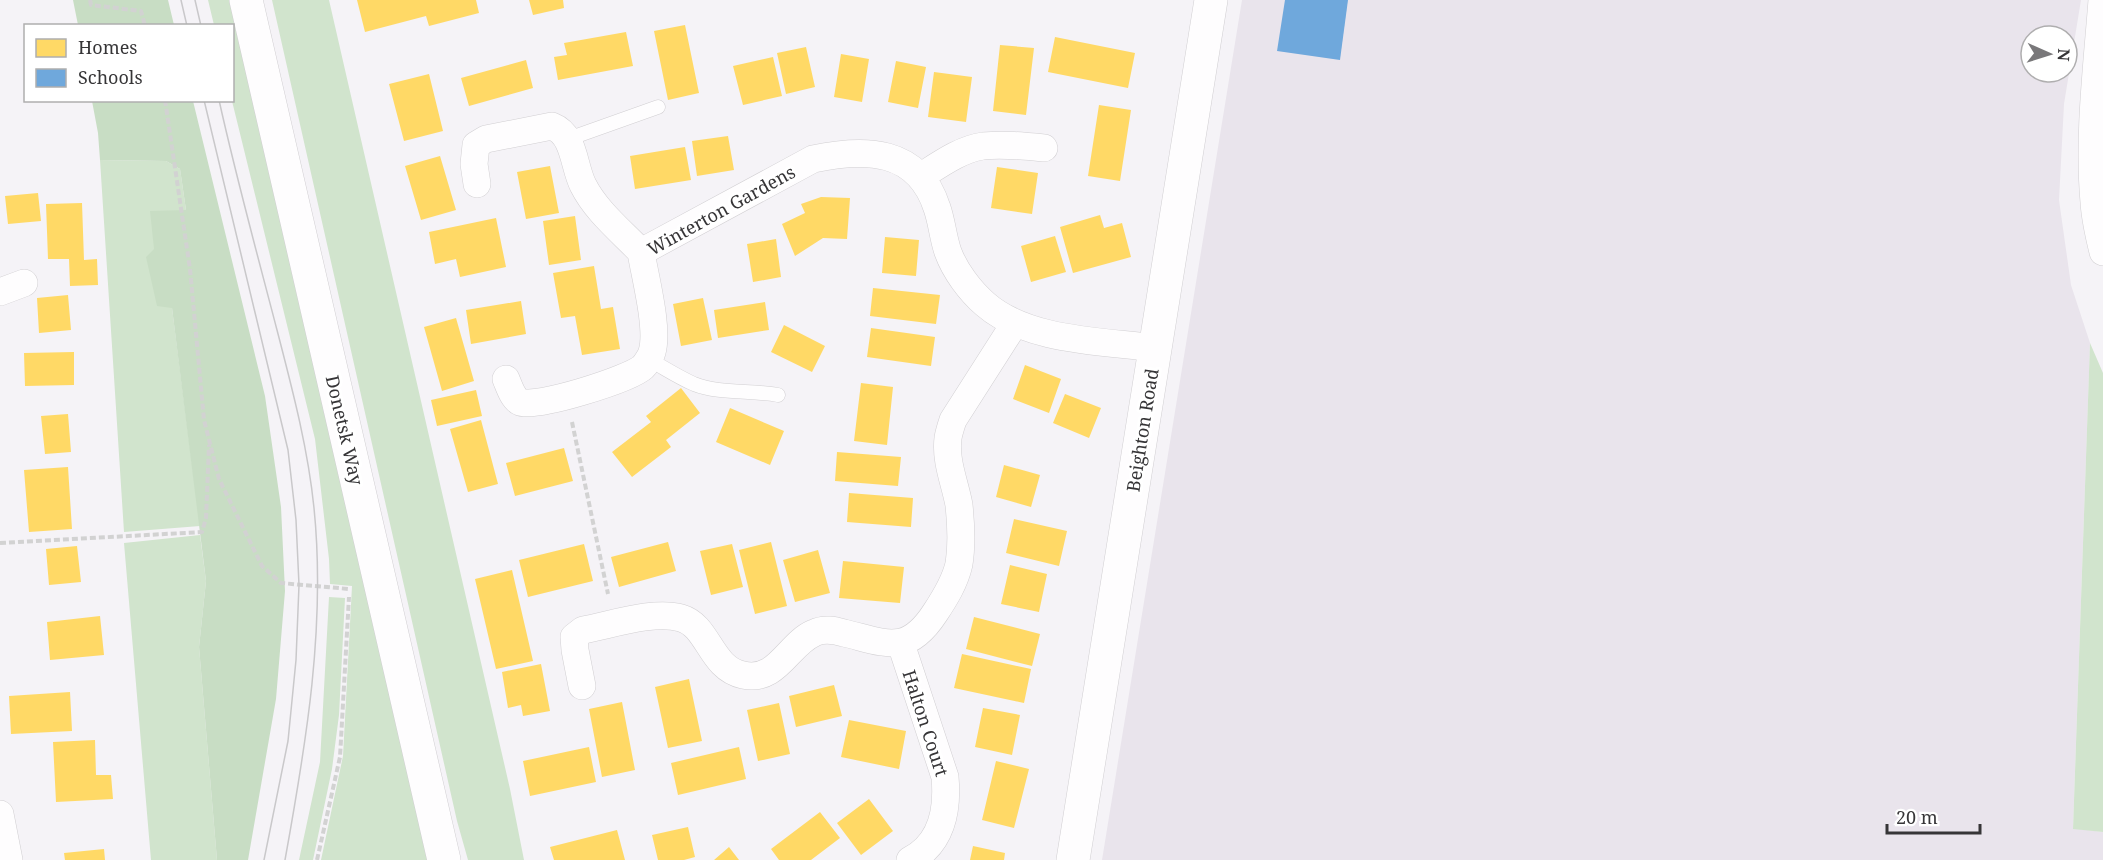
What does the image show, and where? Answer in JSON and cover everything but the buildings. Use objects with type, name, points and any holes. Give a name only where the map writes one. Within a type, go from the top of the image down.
[{"type":"street","name":"Donetsk Way","points":[[246,0],[444,860]]},
{"type":"street","name":"Beighton Road","points":[[1074,860],[1211,0]]},
{"type":"street","points":[[2102,0],[2099,85],[2093,149],[2094,203],[2103,252]]},
{"type":"street","points":[[477,184],[474,164],[476,145],[486,139],[552,126],[561,130],[568,139],[583,184],[592,199],[640,252]]},
{"type":"street","points":[[920,177],[951,158],[981,146],[1044,148]]},
{"type":"street","name":"Winterton Gardens","points":[[648,359],[652,353],[654,333],[640,252],[813,159],[842,153],[868,152],[895,159],[915,171],[927,184],[937,207],[948,253],[967,284],[986,305],[1015,323],[1044,332],[1155,348]]},
{"type":"street","points":[[582,686],[574,638],[583,630],[655,616],[684,618],[700,631],[714,656],[729,669],[743,675],[761,675],[772,670],[811,633],[823,629],[881,642],[901,644],[918,634],[948,592],[958,565],[961,535],[949,464],[948,439],[953,420],[1015,323]]},
{"type":"street","points":[[506,379],[514,396],[520,402],[529,403],[567,396],[625,379],[643,367],[648,359]]},
{"type":"street","name":"Halton Court","points":[[901,644],[945,777],[947,799],[944,821],[933,839],[918,856],[910,860]]},
{"type":"street","points":[[0,814],[9,860]]},
{"type":"lane","points":[[568,139],[658,107]]},
{"type":"lane","points":[[648,359],[694,384],[718,390],[778,395]]},
{"type":"path","points":[[90,0],[91,5],[141,11],[144,24]]},
{"type":"path","points":[[165,102],[190,269],[204,420],[219,479],[262,566],[281,583],[349,589],[340,757],[317,860]]},
{"type":"path","points":[[567,396],[614,624]]},
{"type":"path","points":[[0,543],[202,532],[206,518],[210,441]]},
{"type":"shaded area","points":[[1242,0],[2081,0],[2077,24],[2019,24],[2019,84],[2067,84],[2064,104],[2059,200],[2071,285],[2090,343],[2073,828],[2103,832],[2103,860],[1102,860]]},
{"type":"green space","points":[[73,0],[168,0],[174,24],[78,24]]},
{"type":"green space","points":[[208,0],[239,0],[428,860],[321,860],[343,756],[352,586],[330,584],[315,439],[232,102],[234,24],[214,24]]},
{"type":"green space","points":[[272,0],[329,0],[510,789],[524,860],[468,860],[457,821]]},
{"type":"green space","points":[[92,102],[193,102],[265,396],[281,507],[285,591],[276,699],[248,860],[217,860],[199,647],[206,581],[172,308],[157,306],[146,257],[154,249],[150,211],[186,210],[180,169],[166,161],[100,160]]},
{"type":"green space","points":[[100,160],[166,161],[180,169],[186,210],[172,308],[200,526],[124,532]]},
{"type":"green space","points":[[2090,343],[2103,373],[2103,832],[2073,829]]},
{"type":"green space","points":[[200,535],[206,581],[199,647],[217,860],[151,860],[124,543]]},
{"type":"green space","points":[[329,597],[345,598],[339,715],[332,769],[313,860],[299,860],[320,762]]},
{"type":"tram line","points":[[181,0],[187,24]]},
{"type":"tram line","points":[[195,0],[201,24]]},
{"type":"tram line","points":[[204,102],[288,450],[296,520],[299,585],[296,660],[288,741],[264,860]]},
{"type":"tram line","points":[[219,102],[294,396],[308,463],[314,508],[317,552],[316,641],[307,729],[285,860]]}]
